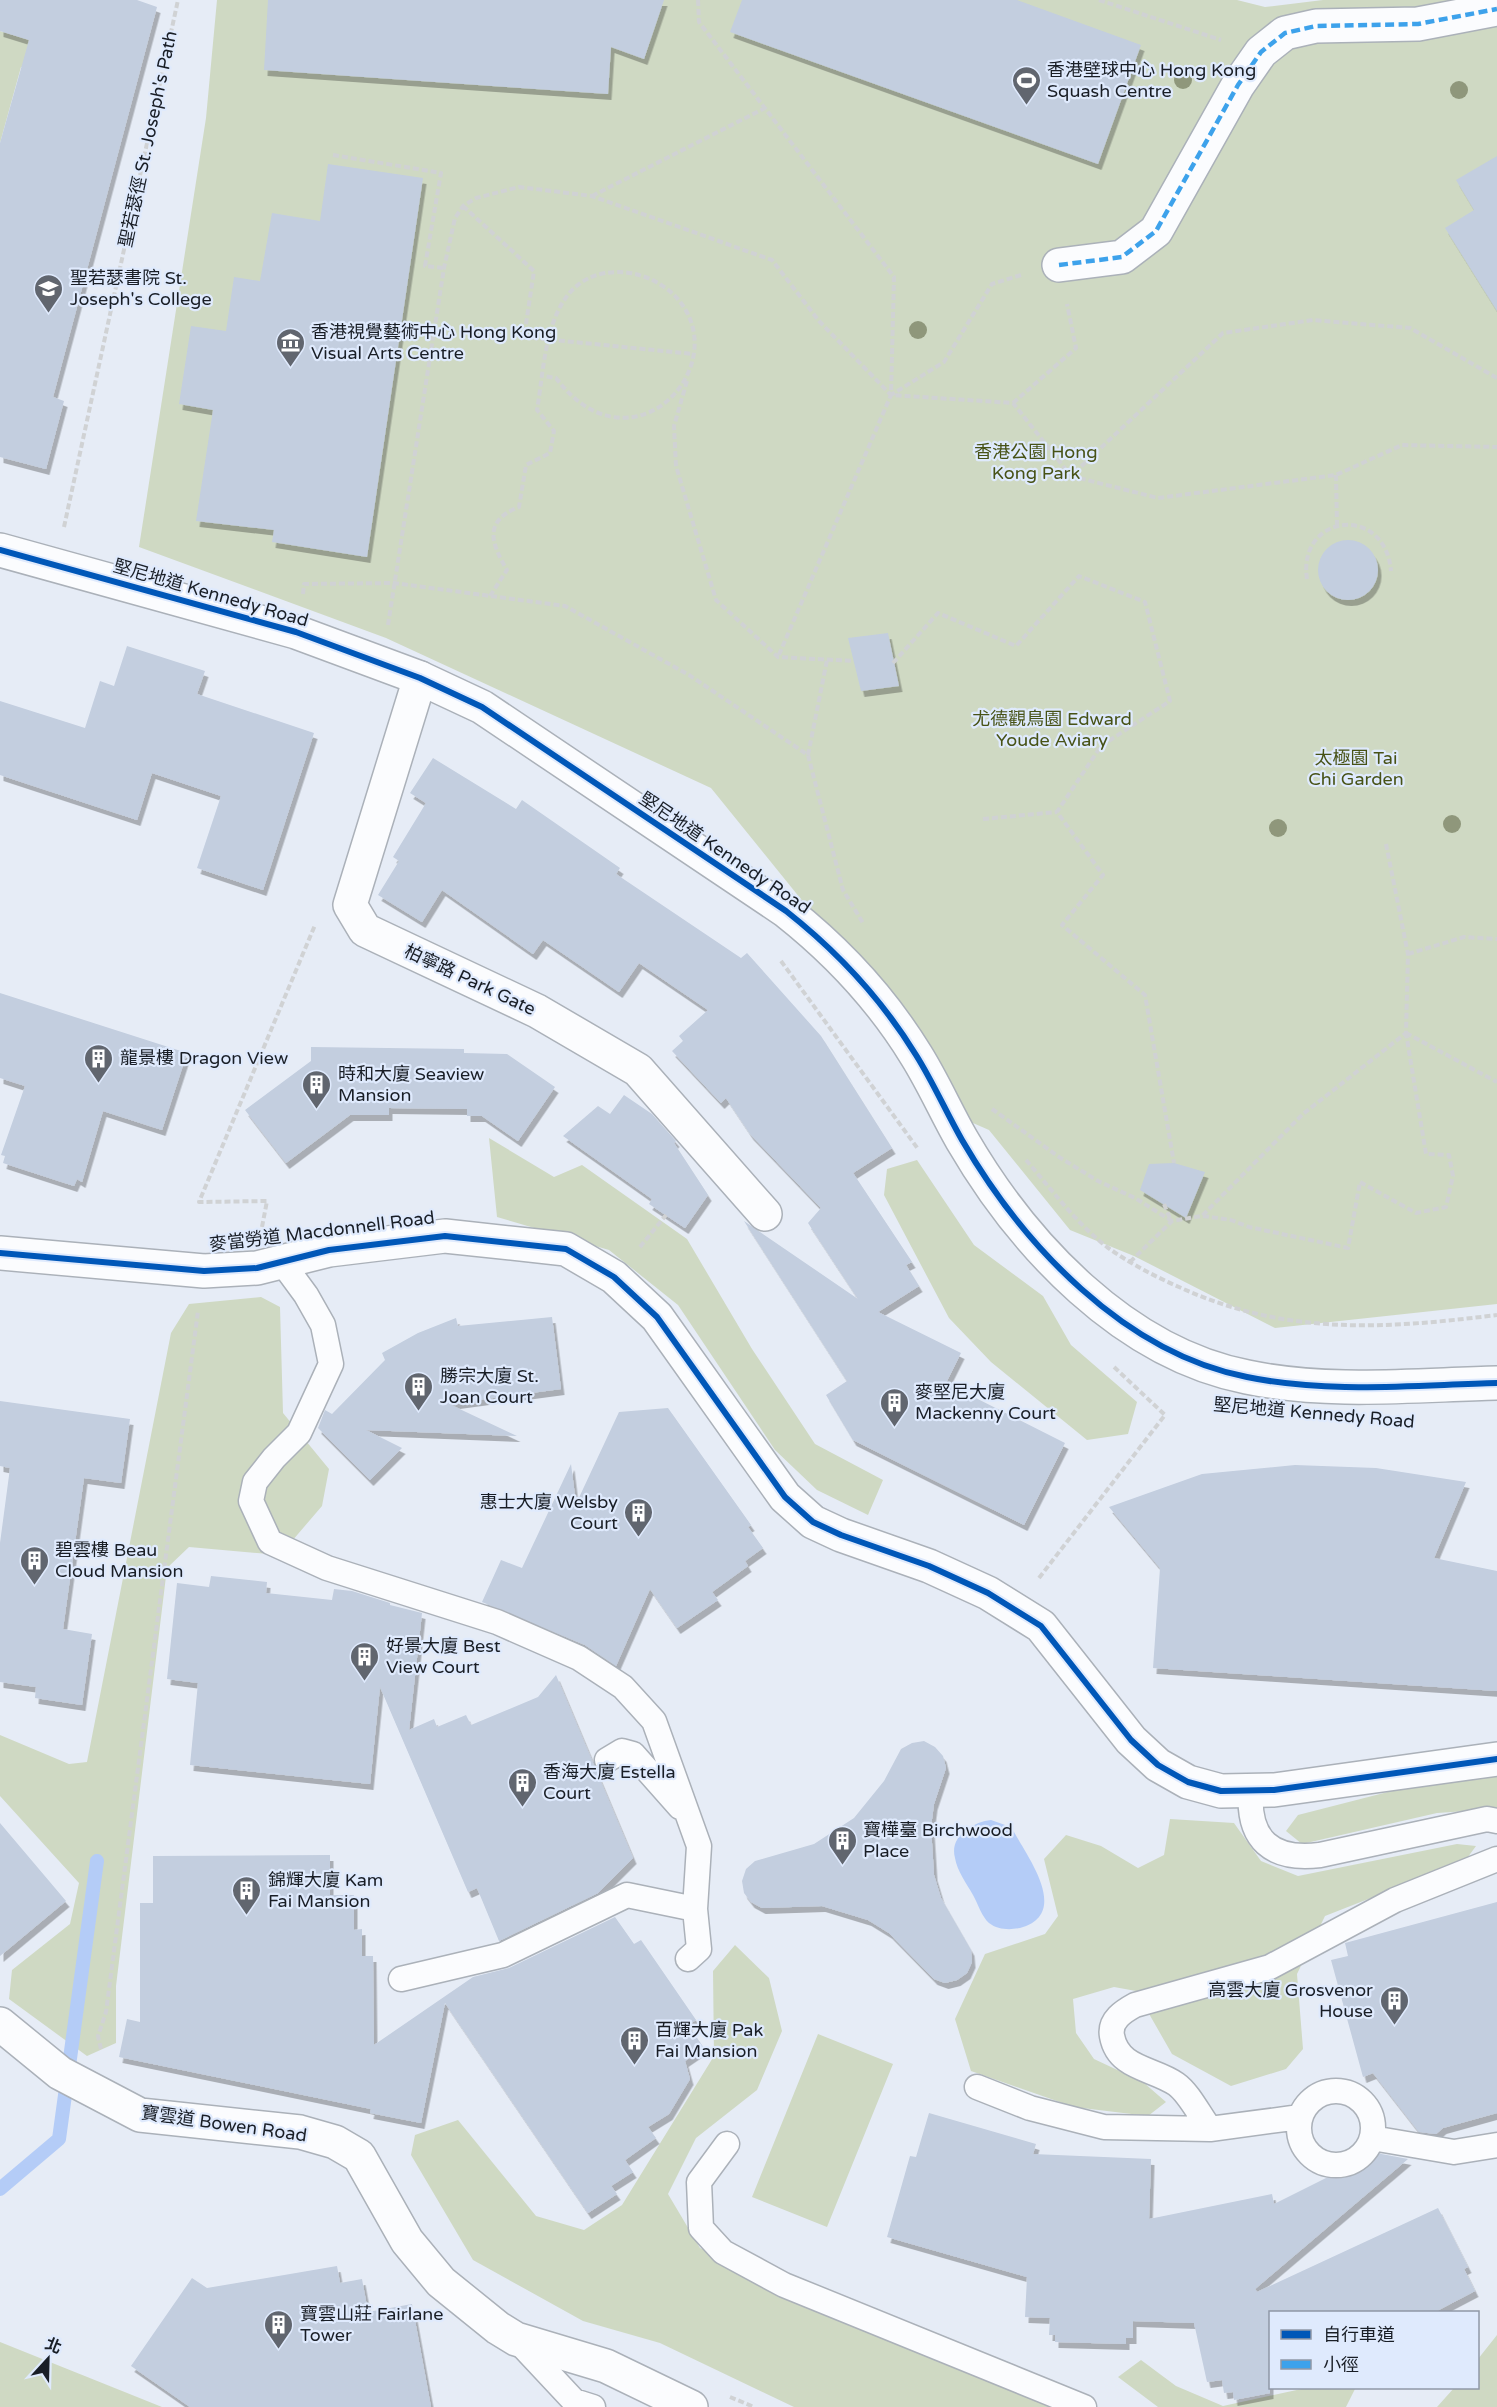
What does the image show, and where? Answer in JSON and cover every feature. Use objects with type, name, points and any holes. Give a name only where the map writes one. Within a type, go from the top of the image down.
[{"type":"street","points":[[1059,265],[1122,257],[1156,231],[1238,85],[1261,52],[1285,33],[1307,28],[1418,24],[1497,9]]},
{"type":"street","name":"堅尼地道 Kennedy Road","points":[[0,550],[296,632],[420,678],[482,707],[786,911],[822,939],[882,1005],[916,1055],[975,1161],[1019,1222],[1093,1298],[1130,1326],[1168,1349],[1204,1365],[1255,1378],[1336,1387],[1497,1383]]},
{"type":"street","name":"柏寧路 Park Gate","points":[[420,678],[350,905],[365,930],[537,1011],[638,1070],[765,1214]]},
{"type":"street","name":"麥當勞道 Macdonnell Road","points":[[0,1253],[204,1271],[257,1268],[329,1250],[445,1236],[566,1249],[614,1277],[657,1317],[785,1497],[813,1522],[841,1535],[929,1566],[988,1593],[1041,1626],[1131,1740],[1158,1765],[1188,1782],[1221,1791],[1274,1790],[1497,1759]]},
{"type":"street","name":"寶雲道 Bowen Road","points":[[0,2024],[60,2073],[140,2115],[300,2132],[335,2142],[359,2156],[407,2241],[441,2282],[498,2328],[516,2339],[606,2366],[692,2407]]},
{"type":"lane","points":[[282,1261],[306,1295],[323,1325],[331,1364],[299,1434],[274,1458],[255,1482],[251,1501],[270,1542],[327,1568],[497,1622],[579,1658],[614,1681],[654,1721],[699,1846],[695,1910],[699,1948],[688,1959]]},
{"type":"lane","points":[[607,1760],[622,1751],[633,1754],[689,1818]]},
{"type":"lane","points":[[1251,1790],[1250,1813],[1259,1835],[1275,1851],[1297,1858],[1320,1855],[1487,1818],[1497,1821]]},
{"type":"lane","points":[[1210,2129],[1177,2084],[1130,2063],[1115,2051],[1111,2032],[1119,2014],[1135,2005],[1270,1967],[1395,1900],[1497,1859]]},
{"type":"lane","points":[[402,1979],[503,1955],[627,1895],[695,1910]]},
{"type":"lane","points":[[977,2087],[1030,2108],[1104,2127],[1210,2129],[1300,2117]]},
{"type":"lane","points":[[1340,2090],[1352,2095],[1366,2108],[1373,2125],[1372,2138],[1359,2158],[1342,2164],[1325,2164],[1314,2159],[1300,2140],[1298,2129],[1300,2117],[1305,2106],[1314,2097],[1326,2091],[1340,2090]]},
{"type":"lane","points":[[1372,2138],[1454,2152],[1497,2145]]},
{"type":"lane","points":[[727,2144],[699,2182],[701,2228],[723,2252],[783,2284],[1084,2407]]},
{"type":"lane","points":[[516,2339],[574,2401],[593,2407]]},
{"type":"path","points":[[698,0],[699,22],[894,277],[891,395],[778,657]]},
{"type":"path","points":[[1099,0],[1261,52]]},
{"type":"path","points":[[592,196],[765,108]]},
{"type":"path","points":[[333,155],[441,173],[425,266],[444,268]]},
{"type":"path","points":[[388,627],[444,268],[455,218],[463,206],[490,192],[519,186],[592,196],[772,260],[819,321],[891,395],[1013,403],[1076,348],[1059,265],[992,284],[944,362],[891,395]]},
{"type":"path","points":[[463,206],[534,271],[525,337],[693,354]]},
{"type":"path","points":[[490,596],[507,570],[494,548],[494,529],[503,516],[519,507],[526,465],[549,453],[554,431],[537,410],[548,341],[556,311],[570,293],[585,282],[601,275],[633,273],[655,282],[676,297],[692,327],[693,354],[674,426],[676,466],[716,600],[778,657],[854,661]]},
{"type":"path","points":[[1071,476],[1223,333],[1313,320],[1410,328],[1497,378]]},
{"type":"path","points":[[543,376],[556,378],[570,397],[585,409],[605,416],[624,418],[640,416],[663,404],[677,392],[690,368]]},
{"type":"path","points":[[1013,403],[1071,476],[1158,498],[1336,475],[1402,445],[1497,447]]},
{"type":"path","points":[[1336,475],[1337,526]]},
{"type":"path","points":[[1306,579],[1305,565],[1314,540],[1337,526],[1351,524],[1364,527],[1376,534],[1385,544],[1391,571]]},
{"type":"path","points":[[893,663],[938,613],[1016,646],[1079,576],[1145,602],[1170,701],[1101,746],[1057,812]]},
{"type":"path","points":[[303,606],[304,584],[394,583],[565,606],[689,675],[808,755]]},
{"type":"path","points":[[827,660],[808,755],[843,890],[868,931]]},
{"type":"path","points":[[983,819],[1057,812]]},
{"type":"path","points":[[1057,812],[1102,875],[1062,925],[1145,995],[1174,1163]]},
{"type":"path","points":[[1130,1262],[1172,1221],[1202,1216],[1231,1220],[1249,1227],[1348,1248],[1359,1182],[1416,1213],[1446,1207],[1453,1176],[1449,1155],[1426,1154],[1406,1033],[1408,954],[1386,844]]},
{"type":"path","points":[[262,1230],[267,1201],[199,1202],[316,922]]},
{"type":"path","points":[[1408,954],[1464,937],[1497,939]]},
{"type":"path","points":[[777,957],[924,1157]]},
{"type":"path","points":[[1406,1033],[1497,1083]]},
{"type":"path","points":[[1202,1216],[1303,1114],[1406,1033]]},
{"type":"path","points":[[991,1108],[1078,1169],[1135,1198],[1172,1221]]},
{"type":"path","points":[[1164,1204],[1172,1221]]},
{"type":"path","points":[[638,1249],[666,1215]]},
{"type":"path","points":[[103,2054],[98,2036],[108,2001],[199,1304]]},
{"type":"path","points":[[1038,1578],[1165,1415],[1106,1359]]},
{"type":"path","points":[[1030,1574],[1047,1584]]},
{"type":"green space","name":"香港公園 Hong Kong Park","points":[[217,0],[1237,0],[1265,7],[1323,0],[1497,0],[1497,1304],[1275,1328],[1134,1256],[1070,1230],[989,1130],[927,1103],[816,931],[817,919],[711,788],[386,638],[139,547],[206,118]]},
{"type":"green space","points":[[0,31],[85,57],[21,67],[0,143]]},
{"type":"green space","points":[[489,1138],[554,1177],[582,1165],[687,1239],[752,1349],[815,1444],[883,1480],[868,1515],[817,1490],[775,1450],[678,1305],[609,1250],[497,1217]]},
{"type":"green space","points":[[917,1160],[974,1245],[1043,1296],[1071,1345],[1137,1402],[1128,1434],[1087,1440],[991,1362],[949,1318],[884,1195],[887,1169]]},
{"type":"green space","points":[[261,1297],[280,1307],[283,1413],[329,1469],[322,1506],[280,1555],[189,1547],[167,1568],[116,1986],[116,2043],[87,2056],[9,1999],[12,1970],[70,1924],[79,1883],[0,1796],[0,1735],[69,1764],[87,1762],[171,1333],[189,1304]]},
{"type":"green space","points":[[1497,1764],[1497,1809],[1437,1813],[1302,1844],[1286,1831],[1298,1815]]},
{"type":"green space","points":[[1170,1819],[1234,1823],[1261,1861],[1298,1876],[1457,1844],[1476,1846],[1465,1861],[1325,1916],[1297,1974],[1303,2049],[1286,2069],[1231,2086],[1172,2054],[1136,1991],[1114,1987],[1073,1999],[1076,2033],[1094,2059],[1143,2082],[1166,2102],[1148,2116],[1074,2107],[971,2071],[955,2019],[985,1954],[1045,1934],[1058,1916],[1044,1859],[1066,1835],[1101,1846],[1138,1868],[1164,1855]]},
{"type":"green space","points":[[735,1945],[769,1978],[782,2031],[757,2090],[696,2138],[668,2194],[700,2248],[1095,2407],[794,2407],[660,2343],[583,2321],[473,2260],[411,2155],[415,2135],[458,2120],[536,2216],[584,2230],[622,2205],[714,2056],[713,1971]]},
{"type":"green space","points":[[818,2034],[893,2064],[827,2227],[752,2197]]},
{"type":"green space","points":[[1497,2335],[1497,2407],[1437,2407],[1453,2389],[1479,2389],[1479,2358]]},
{"type":"green space","points":[[0,2342],[162,2407],[0,2407]]},
{"type":"green space","points":[[1141,2360],[1176,2386],[1223,2406],[1301,2389],[1355,2389],[1346,2407],[1158,2407],[1118,2377]]},
{"type":"water","points":[[991,1820],[1008,1826],[1014,1832],[1041,1884],[1044,1898],[1043,1911],[1035,1921],[1020,1928],[1004,1929],[989,1923],[956,1863],[954,1850],[959,1837],[970,1827]]},
{"type":"building","name":"聖若瑟書院 St. Joseph's College","points":[[0,0],[137,0],[157,7],[53,397],[64,401],[46,469],[0,457],[0,143],[29,40],[0,31]]},
{"type":"building","points":[[268,0],[664,0],[644,59],[611,47],[608,94],[264,70]]},
{"type":"building","name":"香港壁球中心 Hong Kong Squash Centre","points":[[742,0],[1017,0],[1141,45],[1098,164],[730,32]]},
{"type":"building","points":[[1497,156],[1497,311],[1445,228],[1474,210],[1456,180]]},
{"type":"building","name":"香港視覺藝術中心 Hong Kong Visual Arts Centre","points":[[328,164],[423,178],[367,557],[272,542],[274,530],[196,521],[213,410],[179,404],[191,326],[226,331],[234,277],[260,281],[272,213],[320,221]]},
{"type":"building","points":[[1342,540],[1354,540],[1370,548],[1376,558],[1378,570],[1376,582],[1370,592],[1354,600],[1342,600],[1326,592],[1318,576],[1318,564],[1326,548]]},
{"type":"building","points":[[888,633],[899,686],[861,691],[848,638]]},
{"type":"building","points":[[127,646],[205,671],[197,694],[314,733],[263,890],[197,868],[221,796],[152,773],[137,820],[0,775],[0,701],[85,728],[100,681],[114,686]]},
{"type":"building","points":[[433,758],[516,809],[522,800],[620,868],[616,874],[741,958],[747,953],[821,1036],[892,1148],[853,1173],[912,1262],[906,1265],[919,1286],[878,1312],[961,1353],[946,1383],[1065,1443],[1024,1525],[853,1440],[826,1395],[847,1381],[744,1221],[858,1299],[808,1223],[821,1208],[750,1134],[726,1098],[721,1103],[672,1051],[683,1041],[679,1036],[708,1010],[639,963],[619,992],[543,940],[533,954],[442,890],[422,922],[378,895],[399,861],[393,857],[426,803],[410,793]]},
{"type":"building","name":"龍景樓 Dragon View","points":[[0,993],[187,1053],[162,1130],[103,1111],[82,1182],[77,1179],[74,1186],[3,1163],[5,1156],[1,1155],[25,1086],[0,1078]]},
{"type":"building","name":"時和大廈 Seaview Mansion","points":[[311,1047],[464,1049],[464,1053],[507,1054],[555,1087],[518,1141],[482,1116],[467,1116],[467,1109],[389,1108],[389,1115],[350,1115],[286,1163],[245,1110],[311,1061]]},
{"type":"building","points":[[624,1095],[652,1114],[676,1141],[674,1143],[708,1195],[685,1228],[649,1204],[652,1199],[563,1136],[598,1106],[610,1114]]},
{"type":"building","points":[[1174,1163],[1205,1172],[1186,1218],[1140,1190],[1149,1164]]},
{"type":"building","name":"勝宗大廈 St. Joan Court","points":[[552,1317],[561,1389],[449,1404],[517,1436],[366,1430],[402,1448],[370,1480],[318,1428],[325,1410],[332,1414],[385,1360],[382,1353],[418,1333],[456,1318],[458,1326]]},
{"type":"building","name":"碧雲樓 Beau Cloud Mansion","points":[[0,1401],[130,1419],[121,1483],[84,1478],[63,1629],[92,1634],[82,1705],[35,1698],[36,1687],[0,1682],[0,1543],[10,1468],[0,1466]]},
{"type":"building","name":"惠士大廈 Welsby Court","points":[[668,1408],[751,1525],[748,1527],[763,1548],[745,1561],[748,1566],[712,1592],[718,1600],[677,1628],[650,1589],[616,1666],[585,1645],[482,1602],[501,1560],[522,1568],[571,1464],[576,1504],[619,1412]]},
{"type":"building","points":[[1295,1465],[1376,1468],[1466,1482],[1434,1558],[1497,1571],[1497,1691],[1153,1668],[1160,1568],[1109,1507],[1202,1474]]},
{"type":"building","points":[[211,1576],[267,1582],[266,1593],[332,1600],[334,1589],[352,1591],[390,1603],[390,1605],[422,1613],[409,1730],[434,1719],[437,1727],[466,1715],[471,1725],[538,1697],[556,1675],[633,1858],[598,1893],[499,1941],[477,1888],[468,1892],[380,1687],[370,1784],[190,1765],[198,1683],[167,1679],[177,1583],[209,1587]]},
{"type":"building","name":"寶樺臺 Birchwood Place","points":[[924,1741],[935,1747],[943,1756],[946,1768],[934,1804],[931,1827],[934,1875],[941,1898],[971,1950],[972,1962],[967,1973],[957,1980],[945,1983],[934,1979],[889,1933],[868,1920],[822,1906],[762,1908],[751,1902],[744,1893],[742,1881],[746,1869],[755,1861],[814,1844],[854,1818],[884,1781],[901,1749],[912,1743]]},
{"type":"building","points":[[0,1823],[66,1901],[0,1956]]},
{"type":"building","points":[[330,1855],[330,1895],[354,1895],[354,1930],[362,1929],[362,1956],[373,1956],[374,2045],[473,1977],[509,1968],[615,1917],[634,1944],[641,1940],[696,2020],[688,2025],[704,2048],[685,2061],[690,2079],[669,2114],[648,2127],[656,2138],[625,2160],[633,2172],[611,2186],[617,2194],[588,2213],[445,2003],[421,2123],[370,2113],[371,2109],[119,2057],[127,2019],[140,2022],[140,1903],[153,1903],[153,1856]]},
{"type":"building","name":"高雲大廈 Grosvenor House","points":[[1497,1902],[1497,2113],[1443,2128],[1436,2134],[1419,2132],[1373,2073],[1363,2077],[1331,1960],[1348,1956],[1345,1943]]},
{"type":"building","points":[[929,2113],[1036,2144],[1033,2154],[1151,2159],[1149,2219],[1272,2194],[1274,2204],[1376,2153],[1408,2159],[1255,2289],[1257,2292],[1438,2208],[1468,2267],[1464,2269],[1475,2291],[1437,2311],[1269,2311],[1270,2393],[1234,2400],[1233,2392],[1224,2393],[1222,2380],[1207,2382],[1194,2323],[1133,2321],[1133,2338],[1126,2338],[1126,2344],[1055,2342],[1055,2335],[1049,2335],[1050,2318],[1025,2317],[1027,2277],[887,2237],[910,2156],[916,2157]]},
{"type":"building","points":[[337,2266],[340,2283],[362,2279],[368,2312],[412,2304],[431,2407],[190,2407],[131,2366],[192,2278],[207,2288]]},
{"type":"waterway","points":[[0,2189],[59,2139],[97,1861]]},
{"type":"marked path","points":[[1059,265],[1122,257],[1156,231],[1238,85],[1261,52],[1285,33],[1316,26],[1418,24],[1497,9]]},
{"type":"cycle path","points":[[0,550],[296,632],[420,678],[482,707],[786,911],[841,960],[888,1014],[922,1065],[962,1140],[1015,1218],[1081,1289],[1119,1319],[1159,1345],[1202,1364],[1247,1377],[1278,1382],[1340,1387],[1497,1383]]},
{"type":"cycle path","points":[[0,1253],[204,1271],[257,1268],[329,1250],[445,1236],[566,1249],[614,1277],[657,1317],[785,1497],[813,1522],[841,1535],[929,1566],[988,1593],[1041,1626],[1131,1740],[1158,1765],[1188,1782],[1221,1791],[1274,1790],[1497,1759]]},
{"type":"place","name":"香港壁球中心 Hong Kong Squash Centre","points":[[1026,106]]},
{"type":"place","name":"聖若瑟書院 St. Joseph's College","points":[[49,314]]},
{"type":"place","name":"香港視覺藝術中心 Hong Kong Visual Arts Centre","points":[[290,368]]},
{"type":"place","name":"龍景樓 Dragon View","points":[[99,1084]]},
{"type":"place","name":"時和大廈 Seaview Mansion","points":[[317,1110]]},
{"type":"place","name":"勝宗大廈 St. Joan Court","points":[[419,1412]]},
{"type":"place","name":"麥堅尼大廈 Mackenny Court","points":[[894,1428]]},
{"type":"place","name":"惠士大廈 Welsby Court","points":[[639,1538]]},
{"type":"place","name":"碧雲樓 Beau Cloud Mansion","points":[[34,1586]]},
{"type":"place","name":"好景大廈 Best View Court","points":[[365,1682]]},
{"type":"place","name":"香海大廈 Estella Court","points":[[522,1808]]},
{"type":"place","name":"寶樺臺 Birchwood Place","points":[[842,1866]]},
{"type":"place","name":"錦輝大廈 Kam Fai Mansion","points":[[247,1916]]},
{"type":"place","name":"高雲大廈 Grosvenor House","points":[[1394,2026]]},
{"type":"place","name":"百輝大廈 Pak Fai Mansion","points":[[634,2066]]},
{"type":"place","name":"寶雲山莊 Fairlane Tower","points":[[279,2350]]},
{"type":"park label","name":"尤德觀鳥園 Edward Youde Aviary","points":[[1052,729]]},
{"type":"park label","name":"太極園 Tai Chi Garden","points":[[1356,768]]}]
